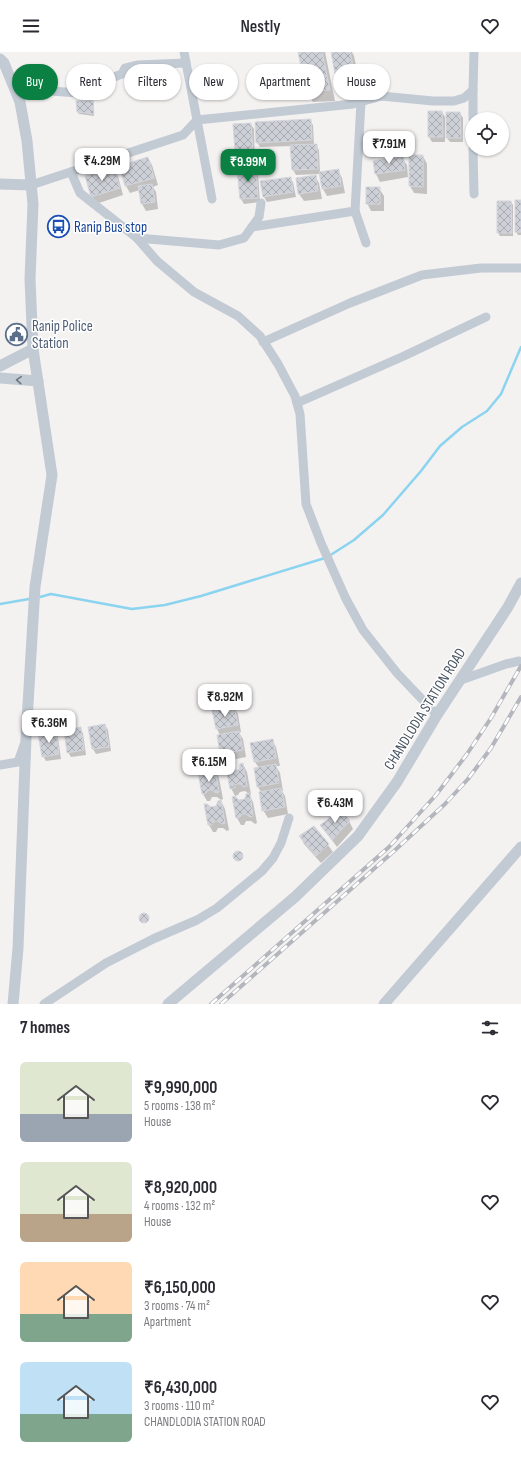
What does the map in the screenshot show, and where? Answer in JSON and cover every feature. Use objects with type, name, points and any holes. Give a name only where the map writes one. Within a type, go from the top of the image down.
[{"type":"street","points":[[184,52],[212,199]]},
{"type":"street","points":[[473,112],[474,52]]},
{"type":"street","points":[[0,59],[4,64],[12,82]]},
{"type":"street","points":[[58,92],[79,93],[86,90],[93,83],[122,74],[125,68],[137,65],[186,63]]},
{"type":"street","points":[[0,184],[31,185],[183,135],[197,120],[354,104],[381,96],[433,101],[454,101],[464,98],[474,90]]},
{"type":"street","points":[[13,1004],[18,948],[26,738],[35,587],[52,475],[33,349],[30,279],[33,204],[27,141],[19,100]]},
{"type":"street","points":[[361,102],[355,211],[366,243]]},
{"type":"street","points":[[473,156],[474,194]]},
{"type":"street","points":[[71,172],[80,192],[137,238],[157,261],[194,292],[238,316],[260,336],[278,364],[294,396],[300,414],[306,504],[324,550],[346,599],[364,630],[397,674],[437,715]]},
{"type":"street","points":[[137,238],[218,245],[244,238],[259,217],[261,203]]},
{"type":"street","points":[[252,227],[355,211]]},
{"type":"street","points":[[263,342],[350,303],[422,275],[481,268],[521,268]]},
{"type":"street","points":[[296,403],[404,356],[486,318]]},
{"type":"street","points":[[0,366],[33,349]]},
{"type":"street","points":[[0,378],[38,381]]},
{"type":"street","name":"CHANDLODIA STATION ROAD","points":[[168,1004],[295,897],[358,836],[397,782],[437,715],[508,607],[521,583]]},
{"type":"street","points":[[460,680],[519,661]]},
{"type":"street","points":[[0,765],[18,762],[26,738]]},
{"type":"street","points":[[44,1004],[106,963],[153,939],[197,920],[217,908],[262,871],[273,858],[281,843],[289,818]]},
{"type":"street","points":[[384,1004],[521,847]]},
{"type":"building","points":[[298,52],[322,52],[325,64],[300,64]]},
{"type":"building","points":[[331,52],[350,52],[353,64],[333,64]]},
{"type":"building","points":[[325,66],[330,90],[325,90]]},
{"type":"building","points":[[93,100],[94,114],[77,112],[76,101]]},
{"type":"building","points":[[428,111],[442,111],[443,137],[428,137]]},
{"type":"building","points":[[446,112],[460,112],[461,138],[446,138]]},
{"type":"building","points":[[311,119],[312,140],[256,143],[255,122]]},
{"type":"building","points":[[251,123],[254,164],[236,165],[233,124]]},
{"type":"building","points":[[317,144],[318,169],[292,170],[290,145]]},
{"type":"building","points":[[409,155],[423,155],[423,187],[409,186]]},
{"type":"building","points":[[403,156],[405,170],[375,174],[373,161]]},
{"type":"building","points":[[148,157],[154,178],[125,186],[119,166]]},
{"type":"building","points":[[114,167],[120,188],[91,197],[85,176]]},
{"type":"building","points":[[256,167],[258,198],[240,199],[237,169]]},
{"type":"building","points":[[339,169],[341,186],[322,189],[319,172]]},
{"type":"building","points":[[316,175],[318,191],[298,194],[296,178]]},
{"type":"building","points":[[291,177],[293,192],[263,197],[260,181]]},
{"type":"building","points":[[152,184],[155,202],[141,204],[138,186]]},
{"type":"building","points":[[366,187],[380,187],[380,204],[366,204]]},
{"type":"building","points":[[515,200],[521,200],[521,232],[515,232]]},
{"type":"building","points":[[497,201],[511,201],[512,233],[497,233]]},
{"type":"building","points":[[234,706],[238,725],[216,729],[212,710]]},
{"type":"building","points":[[105,724],[109,747],[92,749],[88,727]]},
{"type":"building","points":[[81,727],[84,750],[67,753],[64,730]]},
{"type":"building","points":[[56,731],[59,754],[42,757],[38,734]]},
{"type":"building","points":[[239,731],[243,750],[220,754],[217,735]]},
{"type":"building","points":[[273,739],[276,758],[254,762],[250,743]]},
{"type":"building","points":[[243,763],[247,786],[244,787],[240,784],[236,784],[234,788],[230,789],[226,768],[229,767],[233,770],[239,770],[240,764]]},
{"type":"building","points":[[276,764],[279,783],[257,787],[254,768]]},
{"type":"building","points":[[215,769],[219,792],[216,793],[212,790],[208,790],[206,793],[202,794],[198,773],[205,776],[211,775],[212,770]]},
{"type":"building","points":[[281,788],[285,807],[262,811],[259,792]]},
{"type":"building","points":[[250,793],[253,816],[250,817],[246,814],[242,814],[240,817],[236,818],[232,797],[235,796],[239,800],[245,799],[246,794]]},
{"type":"building","points":[[221,800],[225,823],[222,824],[218,821],[214,821],[212,825],[208,825],[204,804],[211,807],[216,806],[218,801]]},
{"type":"building","points":[[341,810],[350,821],[332,840],[320,825]]},
{"type":"building","points":[[314,826],[329,844],[316,856],[299,836]]},
{"type":"building","points":[[236,851],[240,851],[243,856],[240,861],[236,861],[233,858],[233,854]]},
{"type":"building","points":[[142,913],[146,913],[149,918],[146,923],[142,923],[139,920],[139,916]]},
{"type":"waterway","points":[[329,556],[354,540],[383,515],[421,471],[440,446],[462,427],[487,411],[501,394],[521,347]]},
{"type":"waterway","points":[[40,597],[51,594],[132,609],[165,605],[201,596],[325,558]]},
{"type":"waterway","points":[[0,604],[29,599]]},
{"type":"railway","points":[[211,1004],[389,847],[436,795],[467,754],[491,718],[521,666]]},
{"type":"railway","points":[[221,1004],[445,804],[468,779],[491,748],[521,697]]},
{"type":"place","name":"Ranip Bus stop","points":[[58,227]]},
{"type":"place","name":"Ranip Police Station","points":[[16,335]]}]
